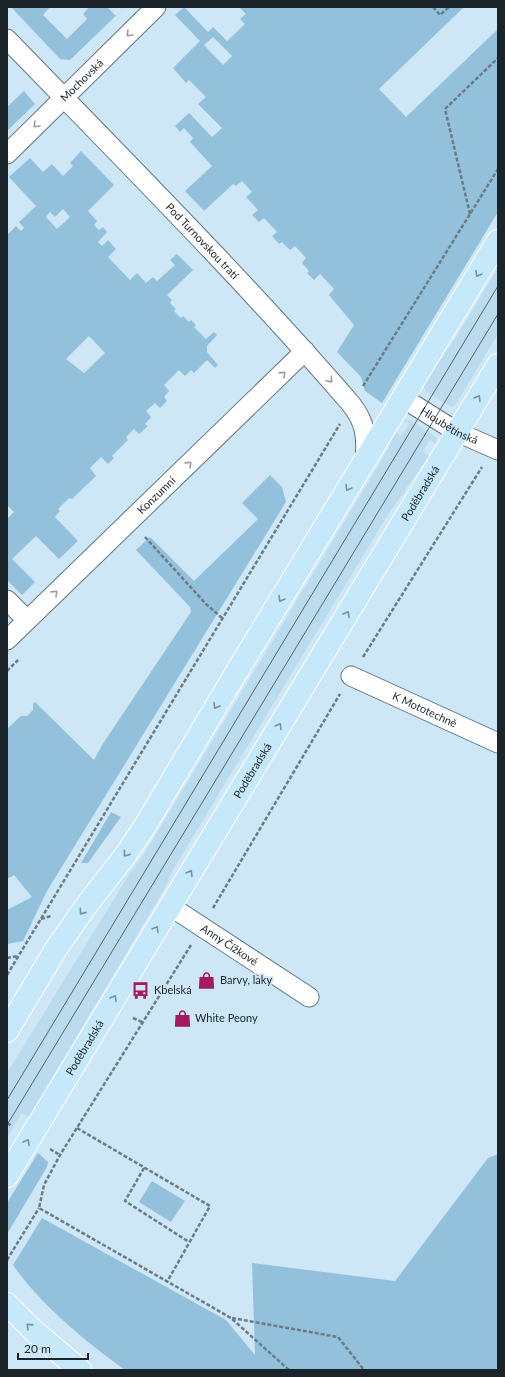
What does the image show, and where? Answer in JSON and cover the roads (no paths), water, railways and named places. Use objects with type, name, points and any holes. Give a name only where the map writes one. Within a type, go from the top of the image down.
[{"type":"main road","points":[[7,1031],[56,949],[86,906],[127,853],[145,826],[232,679],[498,241]]},
{"type":"main road","name":"Poděbradská","points":[[7,1176],[498,365]]},
{"type":"main road","points":[[7,1304],[34,1331],[80,1370]]},
{"type":"street","name":"Mochovská","points":[[7,154],[156,7]]},
{"type":"street","name":"Pod Turnovskou tratí","points":[[7,39],[305,351],[351,404],[358,413],[364,427],[366,441],[365,461]]},
{"type":"street","name":"Konzumní","points":[[7,640],[305,351]]},
{"type":"street","name":"Hloubětínská","points":[[403,398],[492,456]]},
{"type":"street","points":[[7,600],[27,620]]},
{"type":"street","name":"K Mototechně","points":[[351,676],[498,743]]},
{"type":"street","name":"Anny Čížkové","points":[[170,906],[309,997]]},
{"type":"tram line","points":[[7,1100],[498,286]]},
{"type":"tram line","points":[[7,1125],[498,314]]},
{"type":"place","name":"Barvy, laky","points":[[207,980]]},
{"type":"place","name":"Kbelská","points":[[141,990]]},
{"type":"place","name":"White Peony","points":[[182,1018]]}]
